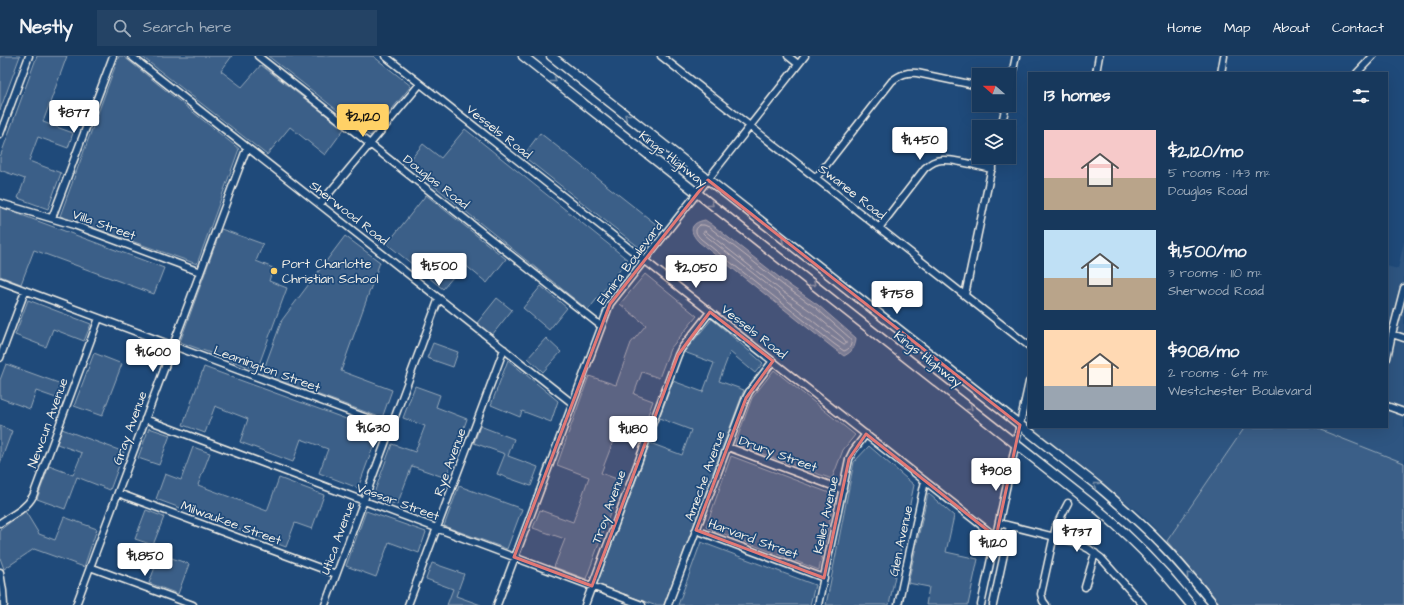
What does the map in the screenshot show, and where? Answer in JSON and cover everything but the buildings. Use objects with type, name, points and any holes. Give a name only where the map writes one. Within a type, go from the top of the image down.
[{"type":"main road","name":"Kings Highway","points":[[523,56],[1088,501],[1135,541],[1171,579],[1191,605]]},
{"type":"main road","name":"Kings Highway","points":[[551,56],[1099,487],[1142,525],[1177,560],[1214,605]]},
{"type":"street","points":[[0,134],[2,121],[29,56]]},
{"type":"street","points":[[52,218],[113,56]]},
{"type":"street","name":"Sherwood Road","points":[[131,56],[572,403]]},
{"type":"street","name":"Douglas Road","points":[[258,56],[601,326]]},
{"type":"street","name":"Vessels Road","points":[[385,56],[996,537]]},
{"type":"street","name":"Swanee Road","points":[[661,56],[1028,345]]},
{"type":"street","points":[[788,56],[798,64]]},
{"type":"street","name":"Elmira Boulevard","points":[[496,605],[610,304],[805,56]]},
{"type":"street","points":[[1014,68],[1016,56]]},
{"type":"street","points":[[1096,72],[1099,56]]},
{"type":"street","points":[[1221,72],[1224,56]]},
{"type":"street","points":[[1358,72],[1373,56]]},
{"type":"street","points":[[816,178],[892,81],[900,75],[908,72],[917,73],[972,85]]},
{"type":"street","points":[[320,204],[420,84]]},
{"type":"street","name":"Gray Avenue","points":[[76,605],[247,147]]},
{"type":"street","points":[[878,228],[925,168],[932,163],[941,160],[950,160],[992,169]]},
{"type":"street","points":[[965,295],[993,164]]},
{"type":"street","name":"Villa Street","points":[[0,203],[74,225],[200,272]]},
{"type":"street","name":"Leamington Street","points":[[0,281],[391,427]]},
{"type":"street","points":[[1388,353],[1404,288]]},
{"type":"street","points":[[0,358],[25,291]]},
{"type":"street","name":"Utica Avenue","points":[[325,605],[439,298]]},
{"type":"street","name":"Troy Avenue","points":[[585,605],[678,355],[710,312]]},
{"type":"street","name":"Newcun Avenue","points":[[0,523],[22,508],[33,496],[99,318]]},
{"type":"street","points":[[1392,334],[1404,338]]},
{"type":"street","name":"Rye Avenue","points":[[408,605],[504,349]]},
{"type":"street","name":"Ameche Avenue","points":[[668,605],[746,398],[773,361]]},
{"type":"street","points":[[981,605],[1028,387]]},
{"type":"street","points":[[1388,406],[1404,412]]},
{"type":"street","name":"Vassar Street","points":[[145,419],[642,605]]},
{"type":"street","name":"Kellet Avenue","points":[[818,605],[849,460],[853,451],[866,434]]},
{"type":"street","name":"Drury Street","points":[[728,447],[843,490]]},
{"type":"street","name":"Glen Avenue","points":[[898,605],[925,481]]},
{"type":"street","name":"Milwaukee Street","points":[[118,493],[336,574]]},
{"type":"street","points":[[1046,605],[1041,594],[1053,537],[1056,526],[1068,503]]},
{"type":"street","points":[[999,523],[1075,542],[1096,553],[1107,563],[1143,605]]},
{"type":"street","points":[[993,605],[1010,526]]},
{"type":"street","name":"Harvard Street","points":[[696,530],[824,578]]},
{"type":"street","points":[[1085,587],[1096,553]]},
{"type":"street","points":[[90,566],[193,605]]},
{"type":"street","points":[[0,572],[4,605]]},
{"type":"highlighted area","points":[[708,180],[1020,425],[996,537],[866,434],[849,459],[824,578],[696,530],[746,398],[773,361],[710,312],[678,355],[592,586],[514,557],[610,304]]},
{"type":"shaded area","points":[[0,56],[20,56],[0,110]]},
{"type":"shaded area","points":[[37,56],[67,56],[43,122],[73,133],[68,148],[38,137],[29,161],[61,173],[48,209],[18,198],[25,179],[0,170],[0,157]]},
{"type":"shaded area","points":[[119,56],[123,56],[239,149],[197,264],[60,216]]},
{"type":"shaded area","points":[[141,56],[232,56],[221,71],[242,87],[261,65],[344,129],[325,155],[290,127],[267,155]]},
{"type":"shaded area","points":[[268,56],[373,56],[411,86],[370,136]]},
{"type":"shaded area","points":[[465,129],[628,260],[588,310],[407,164],[423,144],[441,158]]},
{"type":"shaded area","points":[[540,133],[657,225],[640,248],[523,156]]},
{"type":"shaded area","points":[[426,195],[506,259],[487,283],[464,264],[443,289],[387,244]]},
{"type":"shaded area","points":[[0,207],[164,268],[154,294],[34,250],[21,284],[0,276]]},
{"type":"shaded area","points":[[221,229],[263,244],[256,261],[273,268],[269,281],[287,288],[257,370],[180,342]]},
{"type":"shaded area","points":[[345,236],[380,262],[341,371],[392,390],[382,418],[262,374],[282,320]]},
{"type":"shaded area","points":[[1404,241],[1404,463],[1316,428],[1388,428],[1388,266],[1398,269]]},
{"type":"shaded area","points":[[645,274],[697,316],[670,349],[659,378],[642,372],[634,394],[653,401],[638,442],[616,434],[601,473],[622,481],[586,579],[554,567],[565,539],[533,528],[540,510],[573,522],[589,477],[557,465],[589,376],[616,385],[631,343],[646,325],[620,304]]},
{"type":"shaded area","points":[[541,286],[567,308],[549,330],[523,308]]},
{"type":"shaded area","points":[[497,298],[512,310],[492,335],[477,323]]},
{"type":"shaded area","points":[[28,300],[91,324],[84,341],[53,329],[46,347],[15,335]]},
{"type":"shaded area","points":[[712,319],[763,363],[755,373],[730,352],[719,381],[744,390],[664,605],[654,605],[597,584],[650,443],[682,455],[691,430],[659,418],[673,381],[703,392],[714,363],[684,352]]},
{"type":"shaded area","points":[[546,338],[561,352],[543,372],[528,358]]},
{"type":"shaded area","points":[[433,343],[458,352],[453,367],[427,358]]},
{"type":"shaded area","points":[[94,353],[122,364],[102,416],[74,406]]},
{"type":"shaded area","points":[[508,360],[558,401],[551,422],[522,411],[520,417],[491,405]]},
{"type":"shaded area","points":[[6,364],[64,385],[59,399],[36,391],[30,409],[0,398],[0,380]]},
{"type":"shaded area","points":[[204,367],[379,431],[358,488],[319,473],[328,449],[301,439],[293,462],[240,442],[248,419],[215,406],[205,433],[183,425]]},
{"type":"shaded area","points":[[774,370],[855,435],[843,450],[832,479],[735,444],[752,398]]},
{"type":"shaded area","points":[[415,386],[440,395],[436,407],[467,419],[446,478],[412,466],[397,505],[373,496],[392,444],[415,452],[425,426],[403,418]]},
{"type":"shaded area","points":[[1028,416],[1028,427],[1026,425]]},
{"type":"shaded area","points":[[0,426],[12,431],[0,463]]},
{"type":"shaded area","points":[[480,426],[514,439],[508,456],[538,467],[531,486],[497,474],[505,454],[474,443]]},
{"type":"shaded area","points":[[149,428],[170,435],[159,465],[138,458]]},
{"type":"shaded area","points":[[1030,428],[1244,428],[1167,541],[1140,513]]},
{"type":"shaded area","points":[[1244,428],[1316,428],[1404,463],[1404,605],[1220,605],[1167,541]]},
{"type":"shaded area","points":[[62,429],[124,452],[110,490],[77,477],[65,509],[37,499],[49,466],[73,475],[82,453],[57,444]]},
{"type":"shaded area","points":[[869,446],[914,485],[889,605],[826,605],[854,462]]},
{"type":"shaded area","points":[[193,447],[210,453],[198,485],[267,511],[279,478],[324,495],[312,529],[295,523],[286,547],[156,499],[165,474],[181,480]]},
{"type":"shaded area","points":[[731,456],[835,495],[819,570],[706,527]]},
{"type":"shaded area","points":[[459,486],[522,509],[507,549],[444,526]]},
{"type":"shaded area","points":[[928,493],[954,516],[946,552],[978,559],[968,605],[926,605],[929,587],[908,583]]},
{"type":"shaded area","points":[[146,510],[164,517],[153,545],[135,539]]},
{"type":"shaded area","points":[[25,511],[39,534],[55,540],[64,517],[97,529],[84,567],[34,549],[4,569],[0,558],[0,530]]},
{"type":"shaded area","points":[[366,511],[426,532],[419,553],[389,542],[376,577],[346,566]]},
{"type":"shaded area","points":[[701,542],[815,585],[810,605],[678,605]]},
{"type":"shaded area","points":[[160,554],[189,564],[178,594],[149,583]]},
{"type":"shaded area","points":[[432,563],[464,574],[456,596],[481,605],[447,605],[453,589],[426,579]]},
{"type":"water","points":[[705,220],[789,285],[818,305],[856,338],[854,347],[851,351],[844,356],[699,242],[693,235],[692,228],[696,223]]},
{"type":"place","name":"Port Charlotte Christian School","points":[[274,271]]}]
